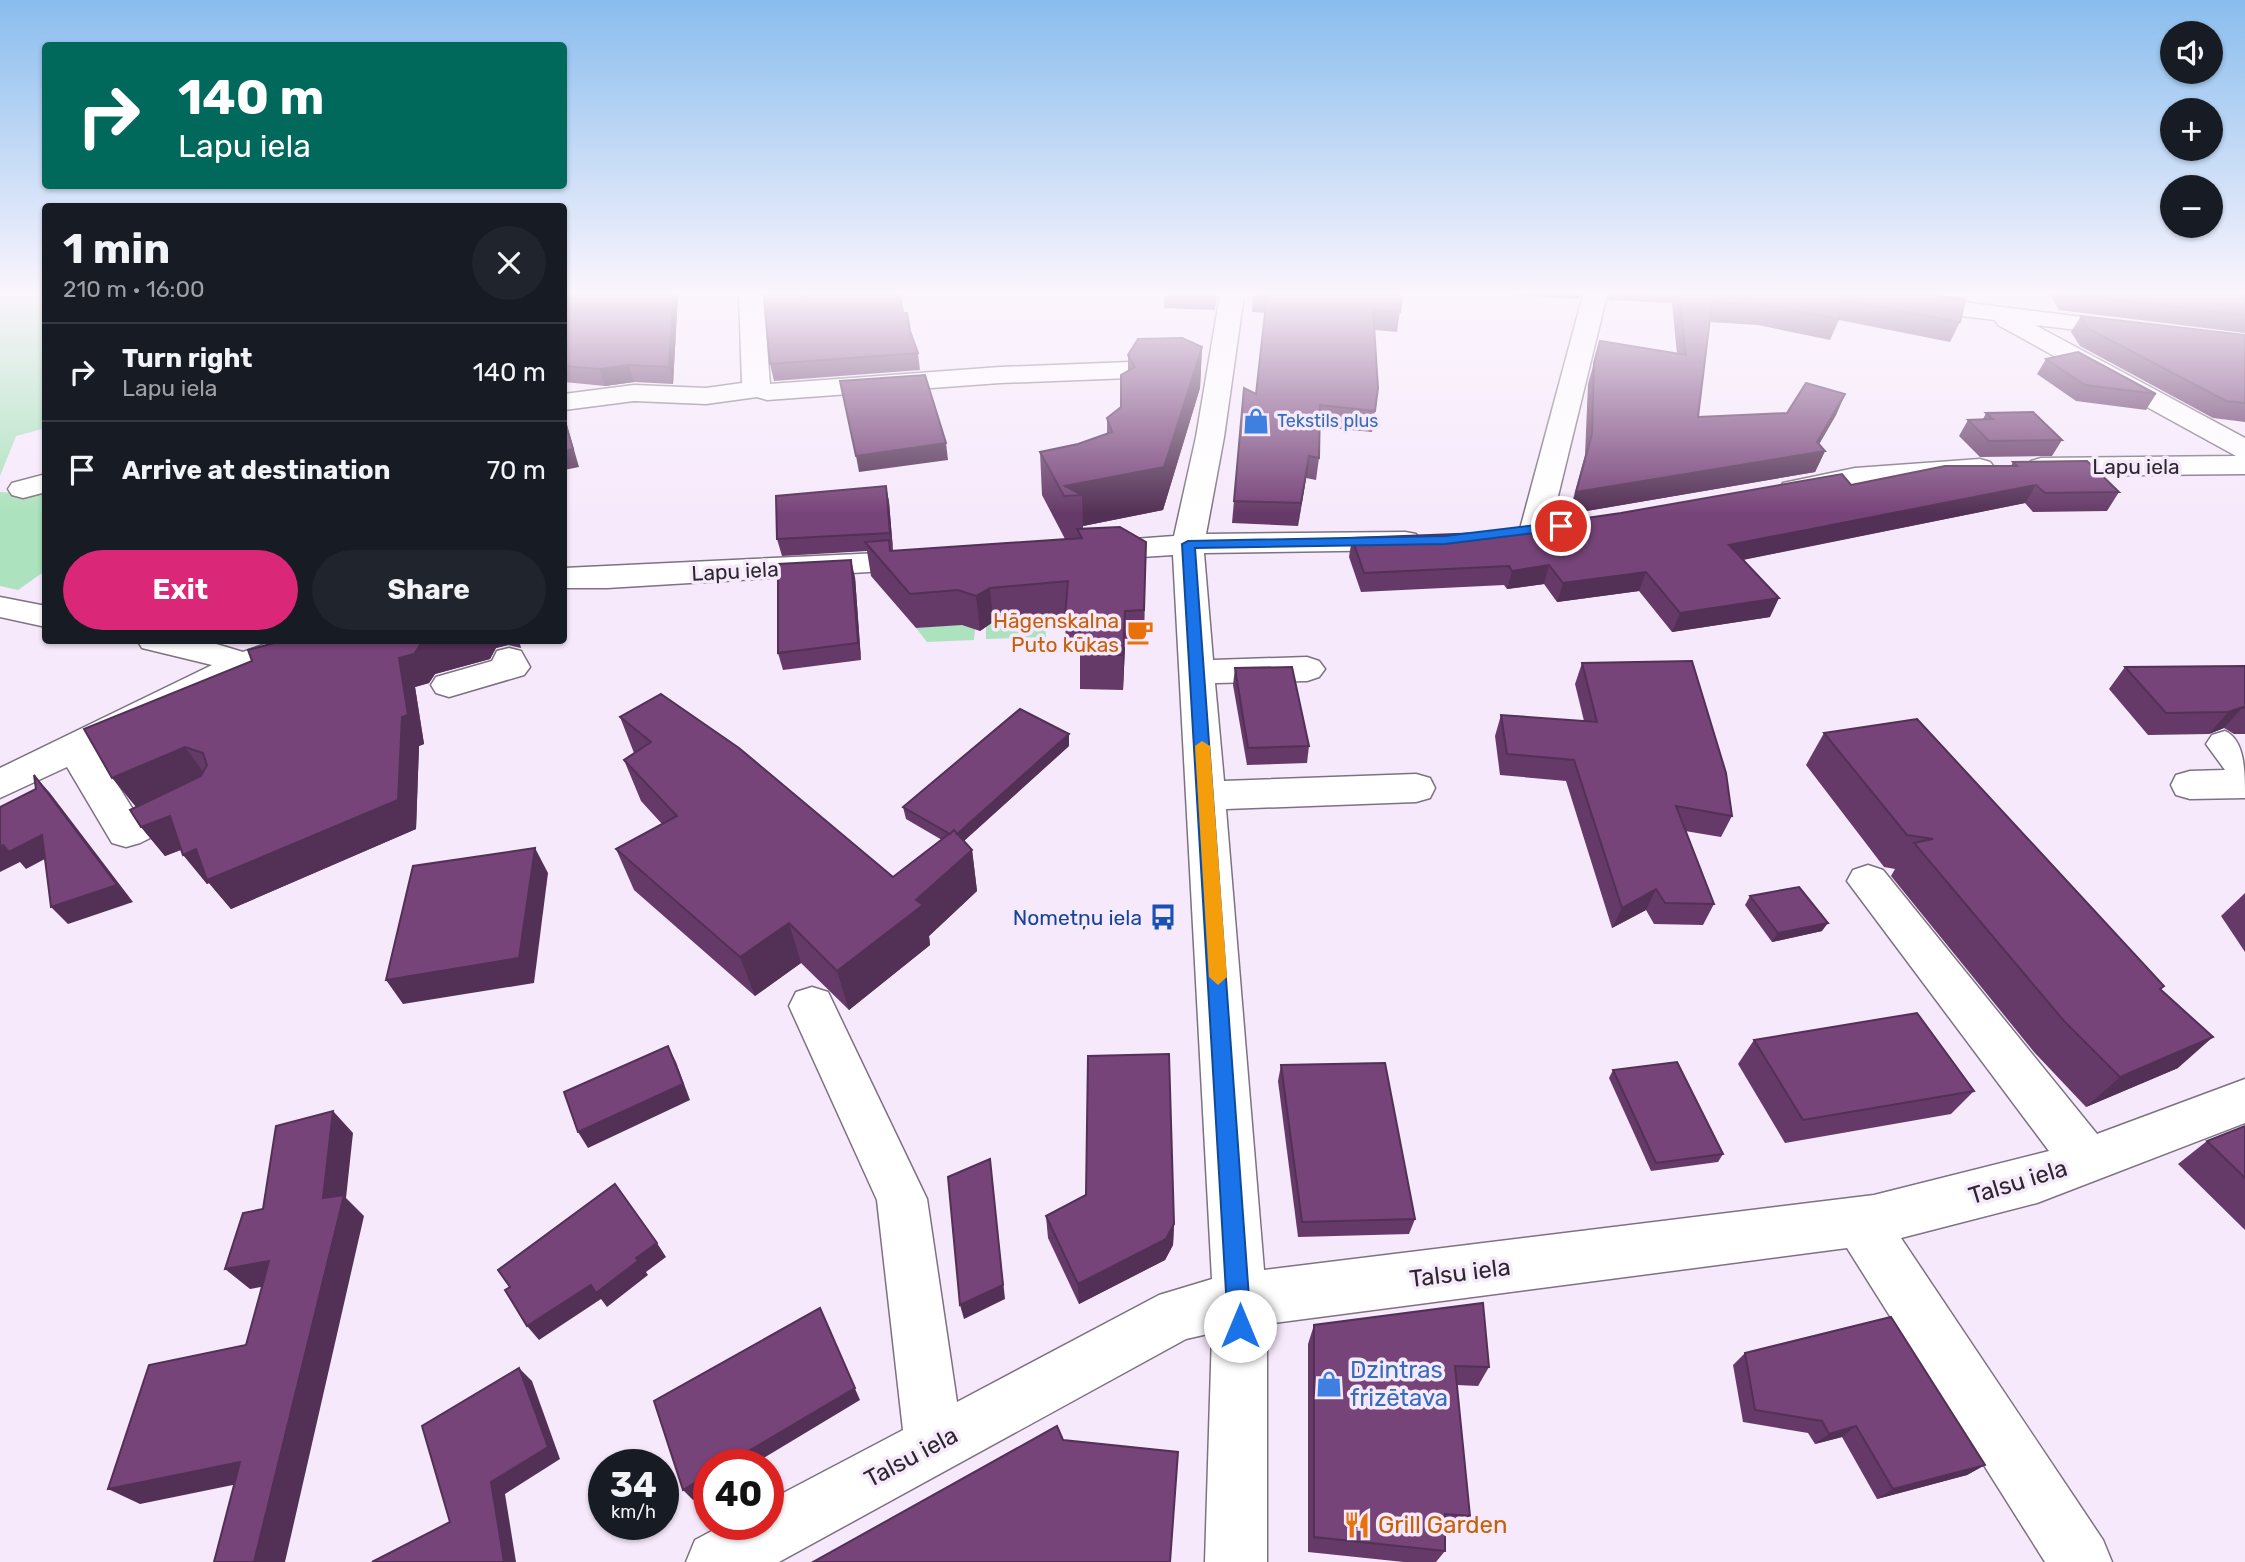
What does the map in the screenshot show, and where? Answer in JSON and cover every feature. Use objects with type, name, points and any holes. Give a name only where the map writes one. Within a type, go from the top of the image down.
[{"type":"street","points":[[754,368],[755,382],[759,389]]},
{"type":"street","points":[[567,402],[634,393],[706,396],[759,389],[788,392],[1000,375],[1196,368]]},
{"type":"street","points":[[1221,368],[1188,544],[1240,1300],[1236,1562]]},
{"type":"street","points":[[1535,529],[1576,368]]},
{"type":"street","points":[[2091,368],[2245,450]]},
{"type":"street","name":"Lapu iela","points":[[1765,494],[1855,477],[1920,470],[2245,465]]},
{"type":"street","points":[[1067,553],[1188,544],[1432,540]]},
{"type":"street","name":"Lapu iela","points":[[567,578],[635,577],[950,559]]},
{"type":"street","points":[[0,607],[42,616]]},
{"type":"street","points":[[172,644],[211,653],[239,666]]},
{"type":"street","points":[[0,784],[239,666],[301,644]]},
{"type":"street","points":[[449,685],[512,667],[509,659]]},
{"type":"street","points":[[1197,672],[1307,669]]},
{"type":"street","points":[[75,748],[125,832],[208,793]]},
{"type":"street","points":[[2190,785],[2245,784]]},
{"type":"street","points":[[1206,796],[1416,788]]},
{"type":"street","points":[[1868,881],[2051,1118],[2088,1160]]},
{"type":"street","points":[[812,1006],[902,1199],[934,1445]]},
{"type":"street","name":"Talsu iela","points":[[717,1562],[1178,1314],[1240,1300],[1860,1222],[1952,1203],[2037,1179],[2245,1101]]},
{"type":"street","points":[[1860,1222],[2081,1562]]},
{"type":"green space","points":[[0,368],[42,368],[42,429],[16,436],[0,476]]},
{"type":"green space","points":[[0,492],[42,495],[42,573],[18,590],[0,586]]},
{"type":"green space","points":[[1045,618],[1046,637],[986,639],[986,627],[989,623]]},
{"type":"green space","points":[[968,624],[975,629],[974,640],[927,642],[916,628]]},
{"type":"building","points":[[1133,368],[1195,368],[1164,467],[1065,486],[1082,495],[1064,496],[1040,452],[1078,444],[1112,432],[1107,418],[1121,407],[1121,375]]},
{"type":"building","points":[[1259,368],[1377,368],[1375,411],[1320,405],[1319,458],[1309,456],[1301,503],[1234,501],[1244,388],[1256,394]]},
{"type":"building","points":[[1594,368],[1704,368],[1698,417],[1787,413],[1806,383],[1845,394],[1817,442],[1825,451],[1576,492],[1592,434]]},
{"type":"building","points":[[2059,368],[2108,368],[2156,394],[2085,385]]},
{"type":"building","points":[[2163,368],[2245,368],[2245,403],[2226,401]]},
{"type":"building","points":[[925,375],[946,443],[856,456],[840,381]]},
{"type":"building","points":[[2033,412],[2062,440],[1989,441],[1968,420],[1993,419],[1986,413]]},
{"type":"building","points":[[567,428],[573,449],[567,450]]},
{"type":"building","points":[[2087,461],[2119,492],[2045,493],[2036,485],[1729,545],[1779,598],[1680,613],[1646,572],[1563,583],[1549,565],[1512,571],[1509,566],[1364,573],[1352,538],[1483,533],[1621,513],[1842,474],[1851,485],[1945,466],[2017,466],[2013,462]]},
{"type":"building","points":[[886,486],[890,533],[777,539],[776,496]]},
{"type":"building","points":[[1120,527],[1146,542],[1144,610],[1125,611],[1123,655],[1079,654],[1082,616],[1065,617],[1068,581],[990,588],[976,596],[958,590],[910,594],[865,542],[889,540],[890,551],[1082,538],[1077,529]]},
{"type":"building","points":[[851,560],[858,643],[778,653],[778,564]]},
{"type":"building","points":[[270,644],[424,644],[414,654],[399,658],[408,715],[402,717],[398,800],[207,880],[196,849],[183,855],[170,816],[141,827],[130,810],[201,776],[207,765],[203,753],[185,747],[112,778],[84,729],[252,661],[248,650]]},
{"type":"building","points":[[1692,661],[1726,773],[1732,816],[1676,806],[1714,904],[1665,903],[1656,889],[1622,908],[1574,760],[1507,754],[1501,715],[1597,722],[1582,663]]},
{"type":"building","points":[[2245,666],[2245,708],[2228,712],[2166,713],[2125,667]]},
{"type":"building","points":[[1292,667],[1309,746],[1248,748],[1235,668]]},
{"type":"building","points":[[661,694],[739,748],[893,877],[954,830],[972,850],[916,900],[923,905],[837,971],[789,923],[740,957],[616,849],[677,816],[624,760],[651,742],[620,717]]},
{"type":"building","points":[[1020,709],[1069,734],[957,834],[954,830],[950,834],[903,807]]},
{"type":"building","points":[[1917,719],[2164,986],[2160,989],[2213,1037],[2120,1077],[2064,1021],[1914,843],[1933,839],[1907,835],[1824,733]]},
{"type":"building","points":[[34,775],[117,885],[51,907],[42,835],[9,852],[3,845],[0,847],[0,807],[36,789]]},
{"type":"building","points":[[535,848],[519,958],[386,980],[413,866]]},
{"type":"building","points":[[1799,887],[1828,923],[1778,933],[1750,896]]},
{"type":"building","points":[[1917,1013],[1974,1091],[1803,1120],[1754,1040]]},
{"type":"building","points":[[668,1046],[683,1084],[578,1132],[564,1092]]},
{"type":"building","points":[[1169,1054],[1174,1224],[1166,1239],[1078,1284],[1046,1216],[1086,1195],[1088,1056]]},
{"type":"building","points":[[1677,1062],[1723,1154],[1656,1163],[1613,1070]]},
{"type":"building","points":[[1385,1063],[1415,1219],[1302,1222],[1281,1065]]},
{"type":"building","points":[[333,1111],[323,1198],[344,1195],[254,1562],[214,1562],[240,1462],[108,1489],[149,1365],[246,1345],[269,1261],[225,1269],[243,1213],[263,1209],[276,1126]]},
{"type":"building","points":[[2245,1126],[2245,1178],[2207,1141]]},
{"type":"building","points":[[990,1159],[1003,1285],[960,1305],[948,1177]]},
{"type":"building","points":[[615,1184],[657,1243],[596,1293],[591,1285],[527,1326],[505,1290],[510,1287],[498,1270]]},
{"type":"building","points":[[1483,1303],[1489,1367],[1455,1366],[1470,1516],[1445,1514],[1445,1551],[1314,1537],[1314,1325]]},
{"type":"building","points":[[820,1308],[855,1388],[752,1449],[693,1449],[693,1484],[683,1490],[679,1478],[679,1449],[670,1449],[654,1401]]},
{"type":"building","points":[[1891,1317],[1985,1465],[1893,1489],[1856,1426],[1829,1434],[1822,1421],[1755,1410],[1745,1353]]},
{"type":"building","points":[[519,1368],[548,1447],[491,1482],[504,1562],[372,1562],[450,1522],[422,1426]]},
{"type":"building","points":[[1057,1426],[1063,1440],[1178,1452],[1170,1562],[813,1562]]},
{"type":"slow traffic","points":[[1202,746],[1218,977]]},
{"type":"place","name":"Tekstils plus","points":[[1256,421]]},
{"type":"place","name":"Hāgenskalna Puto kūkas","points":[[1140,632]]},
{"type":"place","name":"Nometņu iela","points":[[1163,917]]},
{"type":"place","name":"Dzintras frizētava","points":[[1329,1384]]},
{"type":"place","name":"Grill Garden","points":[[1357,1525]]},
{"type":"route","points":[[1240,1326],[1188,544],[1445,540],[1561,526]]}]
